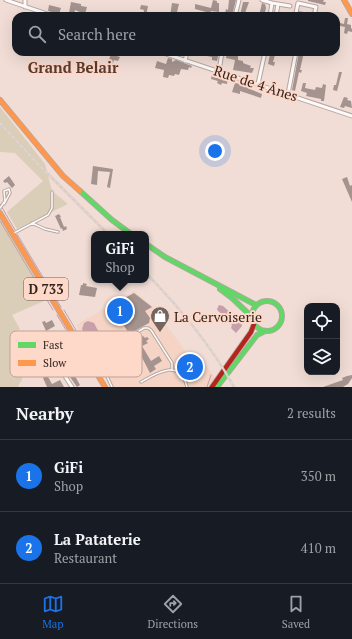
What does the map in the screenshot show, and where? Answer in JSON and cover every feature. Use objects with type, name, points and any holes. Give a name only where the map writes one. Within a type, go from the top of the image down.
[{"type":"main road","points":[[344,0],[352,14]]},
{"type":"main road","points":[[0,100],[63,176],[106,215],[127,231]]},
{"type":"main road","name":"D 733","points":[[0,213],[71,331]]},
{"type":"main road","points":[[149,246],[165,257],[256,305]]},
{"type":"main road","points":[[209,281],[232,298],[252,317]]},
{"type":"main road","points":[[217,387],[257,335],[275,328],[279,324],[281,320],[281,310],[270,301],[260,302],[256,305],[252,313],[254,324],[261,330],[266,331]]},
{"type":"main road","points":[[212,387],[251,332],[254,324]]},
{"type":"main road","name":"D 733","points":[[99,377],[105,387]]},
{"type":"street","points":[[6,0],[42,12]]},
{"type":"street","points":[[25,0],[25,6]]},
{"type":"street","points":[[236,12],[239,0]]},
{"type":"street","points":[[262,0],[290,6]]},
{"type":"street","points":[[271,12],[272,3]]},
{"type":"street","points":[[296,12],[298,3],[316,7],[314,12]]},
{"type":"street","points":[[277,12],[278,4]]},
{"type":"street","name":"Rue de 4 Ânes","points":[[171,56],[352,116]]},
{"type":"street","points":[[185,61],[186,56]]},
{"type":"street","points":[[219,71],[221,56]]},
{"type":"street","points":[[258,84],[264,56]]},
{"type":"street","points":[[288,94],[295,56]]},
{"type":"street","points":[[66,377],[72,387]]},
{"type":"lane","points":[[0,208],[4,204],[10,193],[9,189],[4,191],[4,204]]},
{"type":"lane","points":[[12,233],[48,215],[52,208],[52,192]]},
{"type":"lane","points":[[32,224],[58,232]]},
{"type":"lane","points":[[139,331],[144,328],[151,330],[172,363],[172,370]]},
{"type":"lane","points":[[188,377],[182,365],[191,360],[194,360],[202,372]]},
{"type":"lane","points":[[141,382],[162,371],[172,370],[183,376],[187,387]]},
{"type":"lane","points":[[107,377],[112,387]]},
{"type":"shaded area","points":[[0,107],[45,164],[52,191],[68,204],[17,229],[7,212],[43,181],[15,153],[0,152]]},
{"type":"shaded area","points":[[0,213],[51,298],[12,315],[20,329],[10,331],[10,377],[23,377],[18,387],[0,387]]},
{"type":"shaded area","points":[[134,291],[153,307],[189,356],[196,354],[223,387],[113,387],[107,377],[142,377],[142,331],[80,331],[76,325]]},
{"type":"shaded area","points":[[219,305],[223,306],[241,322],[242,326],[236,333],[231,328],[232,325],[227,318],[218,311],[217,309]]},
{"type":"shaded area","points":[[88,321],[94,323],[98,331],[83,331],[82,329],[84,323]]},
{"type":"building","points":[[213,0],[219,3],[219,12],[206,12],[195,9],[195,4],[211,8]]},
{"type":"building","points":[[229,0],[236,0],[233,12],[225,12],[226,9],[228,10]]},
{"type":"building","points":[[308,0],[324,0],[323,2],[326,2],[325,5]]},
{"type":"building","points":[[71,2],[87,7],[86,12],[75,10],[74,12],[69,12]]},
{"type":"building","points":[[243,2],[249,2],[245,12],[241,12]]},
{"type":"building","points":[[172,3],[179,4],[177,12],[171,12]]},
{"type":"building","points":[[262,3],[265,4],[265,12],[260,12]]},
{"type":"building","points":[[49,5],[61,8],[60,12],[48,11]]},
{"type":"building","points":[[141,5],[148,6],[147,12],[144,12],[144,10],[140,9]]},
{"type":"building","points":[[345,18],[348,18],[347,24],[351,25],[352,32],[348,31],[347,34],[344,33],[345,27],[340,26],[340,23],[344,24]]},
{"type":"building","points":[[110,56],[120,57],[118,61],[114,60],[112,66],[107,65]]},
{"type":"building","points":[[207,56],[218,56],[217,61],[212,60],[212,57]]},
{"type":"building","points":[[226,56],[238,56],[238,60],[251,66],[250,68],[254,68],[252,73],[233,70],[235,60],[226,58]]},
{"type":"building","points":[[270,56],[275,56],[273,62],[275,62],[274,66],[268,64]]},
{"type":"building","points":[[298,56],[303,56],[300,70],[302,70],[301,73],[299,72],[295,91],[292,90]]},
{"type":"building","points":[[168,58],[172,59],[172,62],[176,60],[192,66],[191,68],[189,67],[188,70],[181,69],[179,75],[169,75],[168,78],[163,77],[164,70],[155,68],[157,61],[166,64]]},
{"type":"building","points":[[339,72],[342,72],[337,91],[333,90],[334,85],[336,85]]},
{"type":"building","points":[[214,73],[228,79],[227,84],[222,83],[221,85],[217,83],[218,81],[211,79],[212,74],[214,75]]},
{"type":"building","points":[[241,82],[245,84],[244,86],[262,94],[261,98],[240,91],[240,94],[232,92],[235,83],[240,84]]},
{"type":"building","points":[[303,83],[306,83],[305,88],[315,90],[316,87],[322,88],[323,84],[326,85],[324,101],[306,96],[307,93],[301,91]]},
{"type":"building","points":[[344,97],[351,101],[352,108],[345,106],[344,108],[340,107]]},
{"type":"building","points":[[93,166],[113,169],[110,188],[107,187],[110,172],[98,171],[97,185],[91,184]]},
{"type":"building","points":[[9,176],[15,185],[12,188],[7,182],[5,183],[3,181]]},
{"type":"building","points":[[347,177],[350,186],[352,185],[352,202],[342,179]]},
{"type":"building","points":[[59,214],[64,227],[66,226],[67,229],[63,231],[55,216]]},
{"type":"building","points":[[83,283],[87,284],[86,286],[97,288],[95,297],[79,295],[81,285],[83,285]]},
{"type":"building","points":[[134,293],[152,307],[145,311],[150,318],[149,323],[134,331],[127,331],[112,305]]},
{"type":"building","points":[[52,320],[55,326],[46,331],[42,322],[45,321],[46,323]]},
{"type":"building","points":[[142,337],[147,337],[149,339],[146,341],[148,343],[142,346]]},
{"type":"building","points":[[142,346],[151,361],[159,356],[162,361],[154,366],[156,369],[150,373],[142,358]]},
{"type":"building","points":[[193,362],[197,370],[190,374],[185,366]]},
{"type":"building","points":[[352,375],[352,378],[348,384],[343,387],[323,387],[343,380],[342,378]]},
{"type":"building","points":[[48,377],[52,384],[60,380],[64,387],[47,387],[43,378]]},
{"type":"building","points":[[70,377],[76,377],[80,385],[77,387]]},
{"type":"waterway","points":[[0,204],[15,230]]},
{"type":"waterway","points":[[0,221],[53,310]]},
{"type":"waterway","points":[[17,234],[61,307]]},
{"type":"waterway","points":[[64,310],[76,331]]},
{"type":"waterway","points":[[57,315],[66,330]]},
{"type":"waterway","points":[[207,387],[211,375]]},
{"type":"railway","points":[[0,123],[37,163],[105,231]]},
{"type":"railway","points":[[149,276],[205,341],[234,387]]},
{"type":"traffic: fast","points":[[80,191],[112,220],[127,231]]},
{"type":"traffic: fast","points":[[149,246],[165,257],[256,305]]},
{"type":"traffic: fast","points":[[220,289],[252,317]]},
{"type":"traffic: fast","points":[[267,301],[278,305],[282,316],[278,327],[267,331],[256,327],[252,316],[256,305],[267,301]]},
{"type":"traffic: fast","points":[[217,387],[257,335],[265,331]]},
{"type":"traffic: slow","points":[[344,0],[352,14]]},
{"type":"traffic: slow","points":[[0,100],[63,176],[80,191]]},
{"type":"traffic: slow","points":[[0,213],[71,331]]},
{"type":"traffic: slow","points":[[99,377],[105,387]]},
{"type":"traffic: jam","points":[[212,387],[251,332],[254,324]]},
{"type":"place","name":"GiFi","points":[[120,311]]},
{"type":"place","name":"La Cervoiserie","points":[[160,333]]},
{"type":"place","name":"La Pataterie","points":[[190,367]]},
{"type":"district","name":"Grand Belair","points":[[73,67]]}]
